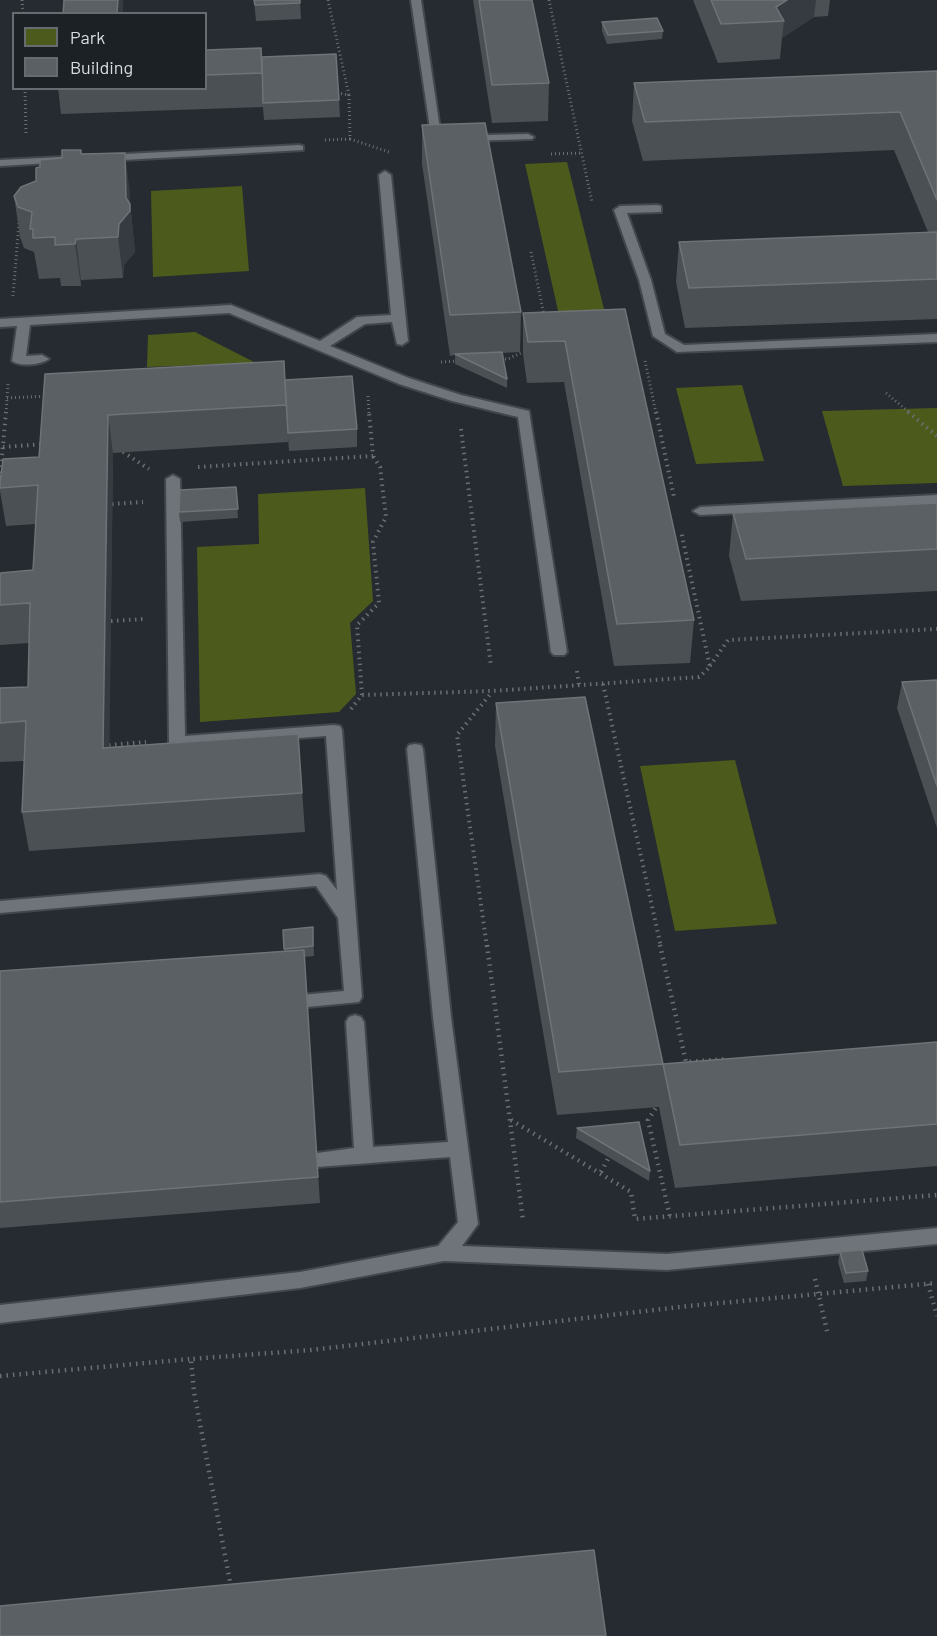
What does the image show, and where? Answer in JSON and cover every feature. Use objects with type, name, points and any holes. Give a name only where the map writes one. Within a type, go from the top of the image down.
[{"type":"lane","points":[[416,0],[436,140],[528,136]]},
{"type":"lane","points":[[96,159],[299,148]]},
{"type":"lane","points":[[0,163],[72,160]]},
{"type":"lane","points":[[385,175],[402,340]]},
{"type":"lane","points":[[657,209],[620,210],[645,280],[659,336],[682,350],[937,338]]},
{"type":"lane","points":[[42,353],[19,361],[20,349],[12,322],[231,309],[404,381],[457,398],[524,414],[559,652]]},
{"type":"lane","points":[[321,346],[362,320],[398,318]]},
{"type":"lane","points":[[173,479],[177,742],[334,730],[352,997],[307,1000]]},
{"type":"lane","points":[[700,511],[937,499]]},
{"type":"lane","points":[[415,749],[442,1017],[468,1224],[444,1253]]},
{"type":"lane","points":[[0,907],[320,880],[347,917]]},
{"type":"lane","points":[[355,1022],[364,1155]]},
{"type":"lane","points":[[317,1159],[459,1149]]},
{"type":"lane","points":[[0,1314],[300,1280],[444,1253],[667,1262],[937,1236]]},
{"type":"path","points":[[328,0],[349,95]]},
{"type":"path","points":[[549,0],[593,207]]},
{"type":"path","points":[[24,162],[26,152],[25,90]]},
{"type":"path","points":[[12,322],[19,219]]},
{"type":"path","points":[[531,252],[544,317]]},
{"type":"path","points":[[659,336],[640,337],[676,507]]},
{"type":"path","points":[[497,360],[508,359],[529,349]]},
{"type":"path","points":[[438,362],[461,361]]},
{"type":"path","points":[[0,479],[8,378]]},
{"type":"path","points":[[886,393],[937,436]]},
{"type":"path","points":[[457,398],[491,666]]},
{"type":"path","points":[[3,447],[49,444]]},
{"type":"path","points":[[123,452],[150,470]]},
{"type":"path","points":[[362,695],[357,625],[379,603],[373,542],[386,517],[380,467],[373,456]]},
{"type":"path","points":[[112,504],[150,501]]},
{"type":"path","points":[[681,530],[710,667]]},
{"type":"path","points":[[111,621],[150,618]]},
{"type":"path","points":[[372,695],[492,691],[699,677],[710,667],[728,640],[937,629]]},
{"type":"path","points":[[576,667],[579,686]]},
{"type":"path","points":[[603,684],[686,1062],[680,1071]]},
{"type":"path","points":[[492,691],[457,735],[523,1220]]},
{"type":"path","points":[[110,745],[149,742]]},
{"type":"path","points":[[686,1062],[734,1058]]},
{"type":"path","points":[[661,1101],[648,1120],[670,1217]]},
{"type":"path","points":[[511,1120],[631,1192],[635,1219],[937,1195]]},
{"type":"path","points":[[601,1172],[609,1157]]},
{"type":"path","points":[[807,1248],[827,1331]]},
{"type":"path","points":[[0,1376],[311,1350],[688,1306],[937,1283]]},
{"type":"path","points":[[928,1284],[937,1316]]},
{"type":"path","points":[[191,1359],[194,1392],[233,1597]]},
{"type":"green space","points":[[567,162],[605,313],[559,315],[525,164]]},
{"type":"green space","points":[[242,186],[249,271],[153,277],[151,191]]},
{"type":"green space","points":[[195,332],[256,363],[147,367],[148,335]]},
{"type":"green space","points":[[742,385],[764,461],[696,464],[676,388]]},
{"type":"green space","points":[[937,408],[937,483],[843,486],[822,411]]},
{"type":"green space","points":[[365,488],[373,601],[350,623],[356,694],[339,712],[200,722],[197,547],[259,544],[258,494]]},
{"type":"green space","points":[[735,760],[777,924],[675,931],[640,766]]},
{"type":"building","points":[[64,0],[118,0],[117,12],[63,12]]},
{"type":"building","points":[[254,0],[300,0],[300,3],[255,5]]},
{"type":"building","points":[[479,0],[532,0],[549,83],[492,85]]},
{"type":"building","points":[[711,0],[787,0],[776,7],[784,21],[721,24]]},
{"type":"building","points":[[657,18],[663,31],[608,35],[602,22]]},
{"type":"building","points":[[261,48],[262,73],[207,75],[207,50]]},
{"type":"building","points":[[336,54],[339,100],[263,103],[262,57]]},
{"type":"building","points":[[937,71],[937,200],[900,112],[645,122],[634,83]]},
{"type":"building","points":[[485,123],[521,312],[450,315],[422,125]]},
{"type":"building","points":[[62,150],[81,150],[81,154],[125,153],[126,198],[130,204],[130,211],[119,224],[118,237],[76,239],[75,244],[55,245],[55,237],[33,238],[33,229],[30,229],[32,212],[18,207],[14,196],[21,187],[36,181],[36,168],[40,167],[40,160],[62,158]]},
{"type":"building","points":[[937,232],[937,279],[689,288],[679,242]]},
{"type":"building","points":[[625,309],[694,620],[617,624],[565,341],[528,342],[523,313]]},
{"type":"building","points":[[502,352],[507,379],[455,354]]},
{"type":"building","points":[[284,361],[286,405],[108,415],[103,748],[298,734],[302,793],[22,812],[26,721],[0,723],[0,688],[28,687],[30,603],[0,605],[0,573],[33,570],[38,485],[0,488],[0,483],[3,459],[39,457],[45,374]]},
{"type":"building","points":[[352,376],[357,429],[288,433],[285,380]]},
{"type":"building","points":[[236,487],[238,509],[179,512],[180,490]]},
{"type":"building","points":[[937,503],[937,549],[746,559],[733,513]]},
{"type":"building","points":[[937,680],[937,786],[902,682]]},
{"type":"building","points":[[585,697],[663,1064],[559,1072],[496,703]]},
{"type":"building","points":[[313,927],[313,946],[284,949],[283,930]]},
{"type":"building","points":[[304,950],[318,1177],[0,1202],[0,971]]},
{"type":"building","points":[[937,1042],[937,1124],[680,1145],[663,1064]]},
{"type":"building","points":[[639,1122],[650,1171],[577,1128]]},
{"type":"building","points":[[862,1250],[868,1271],[846,1273],[840,1252]]},
{"type":"building","points":[[594,1550],[606,1636],[0,1636],[0,1606]]}]
